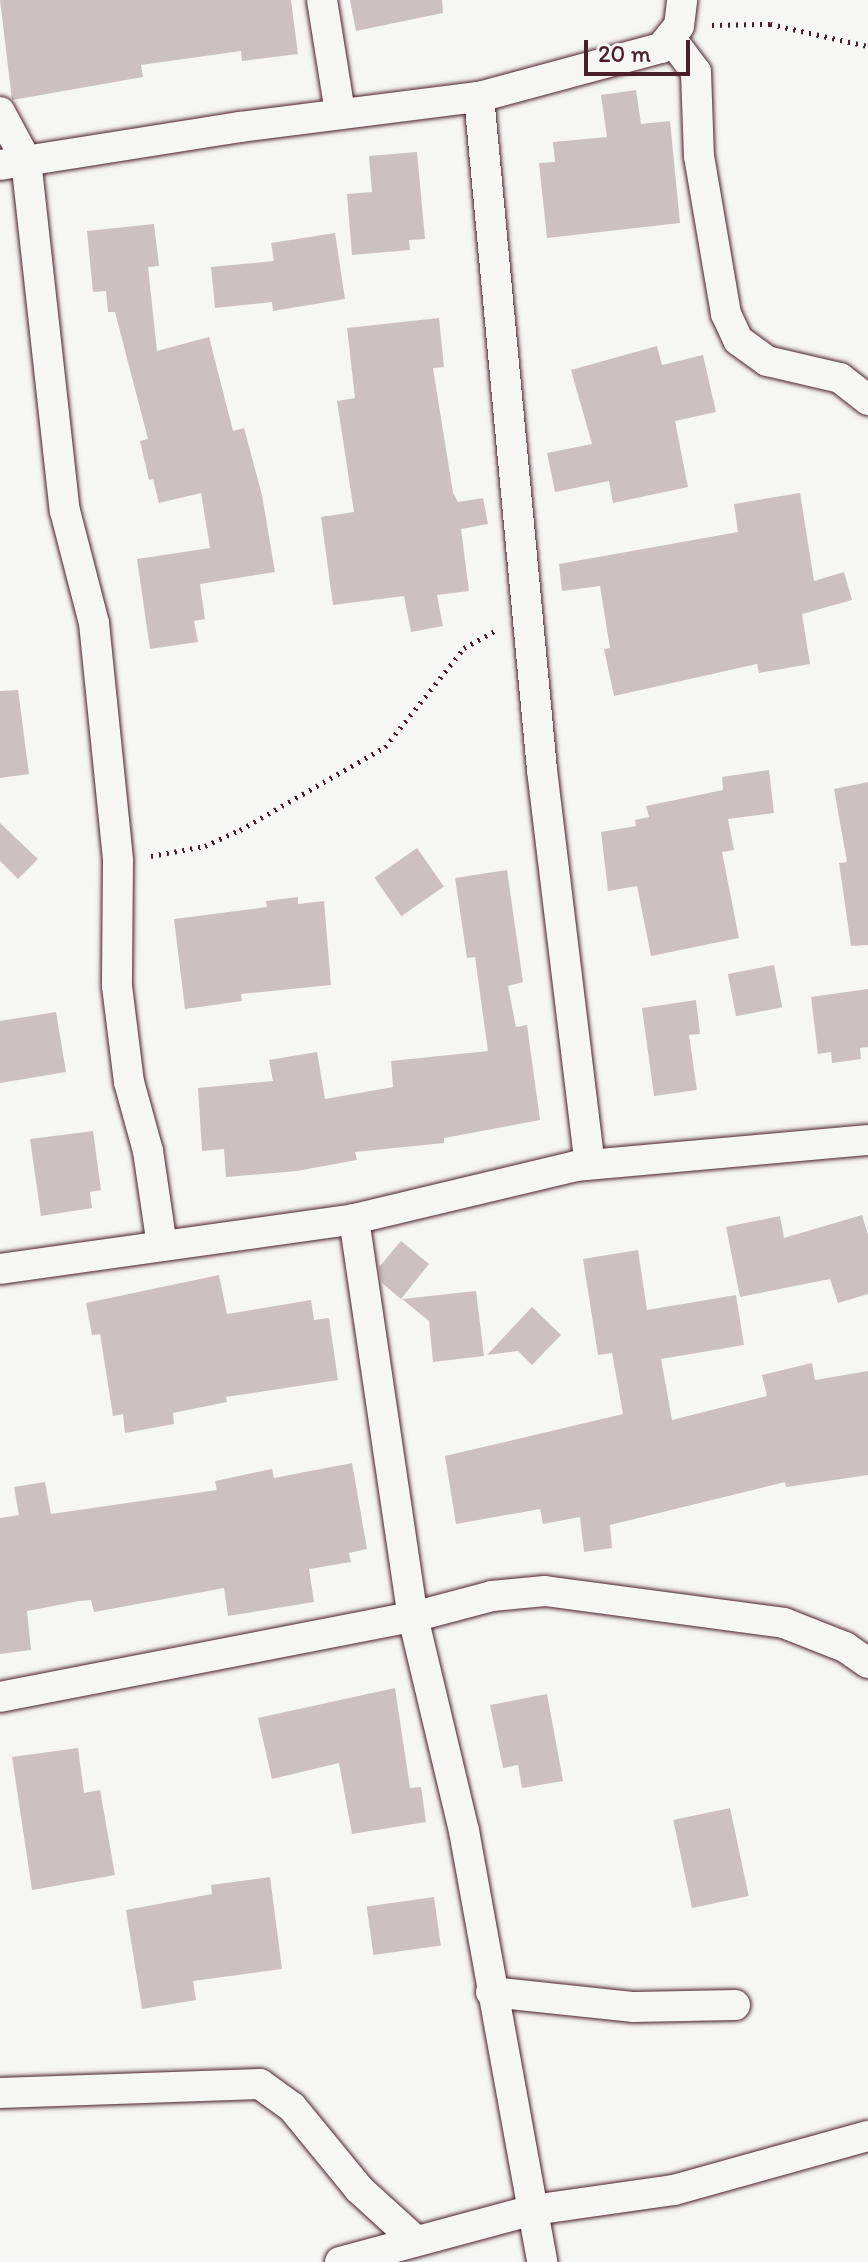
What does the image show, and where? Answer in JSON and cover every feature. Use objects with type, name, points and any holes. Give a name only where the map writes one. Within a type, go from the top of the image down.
[{"type":"street","points":[[322,0],[340,113]]},
{"type":"street","points":[[13,162],[340,113],[479,97],[661,48],[677,22]]},
{"type":"street","points":[[677,22],[696,72],[699,156],[726,314],[738,340],[767,361],[840,378],[868,400]]},
{"type":"street","points":[[479,97],[528,619],[590,1164]]},
{"type":"street","points":[[0,112],[13,162],[65,511],[94,623],[118,861],[117,986],[129,1082],[148,1151],[162,1246]]},
{"type":"street","points":[[0,1269],[354,1219],[590,1164],[868,1140]]},
{"type":"street","points":[[354,1219],[413,1617],[464,1831],[542,2262]]},
{"type":"street","points":[[0,1697],[413,1617],[492,1596],[545,1591],[784,1623],[845,1647],[868,1663]]},
{"type":"street","points":[[491,1992],[634,2007],[735,2005]]},
{"type":"street","points":[[0,2093],[260,2084],[292,2107],[359,2189],[414,2239]]},
{"type":"street","points":[[340,2262],[414,2239],[533,2210],[674,2190],[868,2136]]},
{"type":"path","points":[[677,22],[770,24],[868,46]]},
{"type":"path","points":[[118,861],[205,846],[365,760],[400,734],[464,648],[528,619]]},
{"type":"building","points":[[0,0],[291,0],[298,54],[242,61],[241,51],[141,65],[143,77],[12,100]]},
{"type":"building","points":[[350,0],[442,0],[443,13],[356,31]]},
{"type":"building","points":[[636,90],[641,124],[670,121],[680,223],[547,238],[539,163],[555,162],[553,142],[607,137],[601,95]]},
{"type":"building","points":[[417,152],[425,239],[409,240],[410,250],[352,255],[347,194],[372,192],[369,156]]},
{"type":"building","points":[[154,224],[159,266],[148,267],[157,351],[209,337],[233,431],[244,428],[262,495],[275,572],[200,584],[205,619],[194,621],[198,642],[150,649],[137,559],[210,548],[201,493],[159,503],[153,479],[149,480],[140,441],[148,439],[115,312],[108,312],[106,291],[93,292],[87,231]]},
{"type":"building","points":[[335,233],[345,299],[273,311],[272,302],[215,308],[211,267],[274,261],[271,243]]},
{"type":"building","points":[[439,318],[444,367],[433,368],[453,493],[458,502],[483,498],[488,524],[461,529],[469,591],[437,595],[443,626],[411,632],[404,596],[333,605],[321,517],[354,512],[337,401],[355,398],[347,328]]},
{"type":"building","points":[[657,346],[662,365],[703,355],[716,412],[675,421],[688,487],[613,503],[609,481],[555,492],[547,453],[592,444],[571,370]]},
{"type":"building","points":[[800,493],[814,581],[844,572],[852,600],[802,614],[810,664],[759,673],[757,664],[614,696],[604,649],[610,648],[600,586],[562,591],[559,564],[738,532],[734,504]]},
{"type":"building","points":[[18,690],[29,774],[0,778],[0,691]]},
{"type":"building","points":[[769,770],[774,813],[728,819],[734,850],[722,852],[739,938],[651,956],[637,886],[608,891],[601,832],[636,826],[635,820],[649,817],[646,806],[723,790],[722,777]]},
{"type":"building","points":[[868,782],[868,945],[851,946],[839,863],[847,862],[834,789]]},
{"type":"building","points":[[0,823],[38,859],[18,879],[0,861]]},
{"type":"building","points":[[417,848],[444,887],[401,916],[374,878]]},
{"type":"building","points":[[507,870],[523,982],[508,986],[516,1027],[527,1025],[540,1120],[444,1138],[444,1143],[355,1152],[357,1160],[297,1171],[226,1177],[224,1149],[202,1151],[198,1088],[273,1081],[269,1060],[317,1052],[325,1099],[393,1087],[391,1061],[488,1051],[475,957],[467,958],[455,878]]},
{"type":"building","points":[[298,897],[298,904],[324,901],[331,985],[241,994],[242,1001],[185,1009],[174,919],[267,907],[266,901]]},
{"type":"building","points":[[774,965],[782,1007],[736,1016],[728,974]]},
{"type":"building","points":[[868,989],[868,1047],[860,1048],[861,1059],[832,1063],[831,1052],[818,1054],[811,997]]},
{"type":"building","points":[[696,1000],[700,1034],[689,1035],[697,1090],[654,1096],[642,1008]]},
{"type":"building","points":[[56,1012],[66,1072],[0,1083],[0,1021]]},
{"type":"building","points":[[93,1131],[101,1190],[90,1192],[92,1208],[41,1216],[30,1139]]},
{"type":"building","points":[[862,1215],[868,1235],[868,1294],[838,1303],[830,1279],[740,1297],[726,1227],[780,1216],[784,1238]]},
{"type":"building","points":[[401,1241],[429,1264],[401,1299],[382,1283],[379,1267]]},
{"type":"building","points":[[638,1250],[647,1310],[736,1295],[744,1345],[661,1359],[672,1420],[767,1396],[762,1375],[812,1363],[815,1380],[868,1371],[868,1475],[786,1487],[785,1482],[610,1525],[612,1548],[584,1552],[580,1517],[543,1524],[540,1509],[456,1524],[445,1456],[623,1414],[612,1353],[598,1355],[583,1259]]},
{"type":"building","points":[[219,1275],[227,1314],[311,1300],[314,1320],[329,1318],[338,1380],[226,1397],[227,1402],[173,1413],[174,1424],[125,1433],[123,1414],[113,1416],[100,1334],[92,1335],[86,1303]]},
{"type":"building","points":[[476,1291],[484,1356],[433,1362],[429,1321],[402,1299]]},
{"type":"building","points":[[532,1307],[561,1335],[532,1365],[518,1351],[487,1355]]},
{"type":"building","points":[[352,1463],[367,1549],[349,1553],[351,1562],[309,1569],[314,1602],[228,1616],[224,1588],[94,1612],[91,1600],[79,1601],[27,1611],[31,1650],[0,1654],[0,1518],[19,1515],[14,1487],[45,1482],[51,1514],[217,1490],[215,1481],[272,1469],[274,1478]]},
{"type":"building","points":[[395,1688],[410,1788],[421,1787],[426,1822],[352,1834],[339,1763],[272,1779],[258,1718]]},
{"type":"building","points":[[547,1694],[563,1781],[522,1788],[518,1765],[503,1768],[490,1705]]},
{"type":"building","points":[[78,1748],[84,1793],[100,1790],[115,1875],[32,1890],[12,1757]]},
{"type":"building","points":[[730,1808],[749,1896],[692,1908],[673,1820]]},
{"type":"building","points":[[270,1877],[282,1969],[193,1981],[196,2000],[142,2009],[126,1910],[212,1894],[211,1885]]},
{"type":"building","points":[[434,1897],[441,1946],[373,1955],[367,1906]]}]
